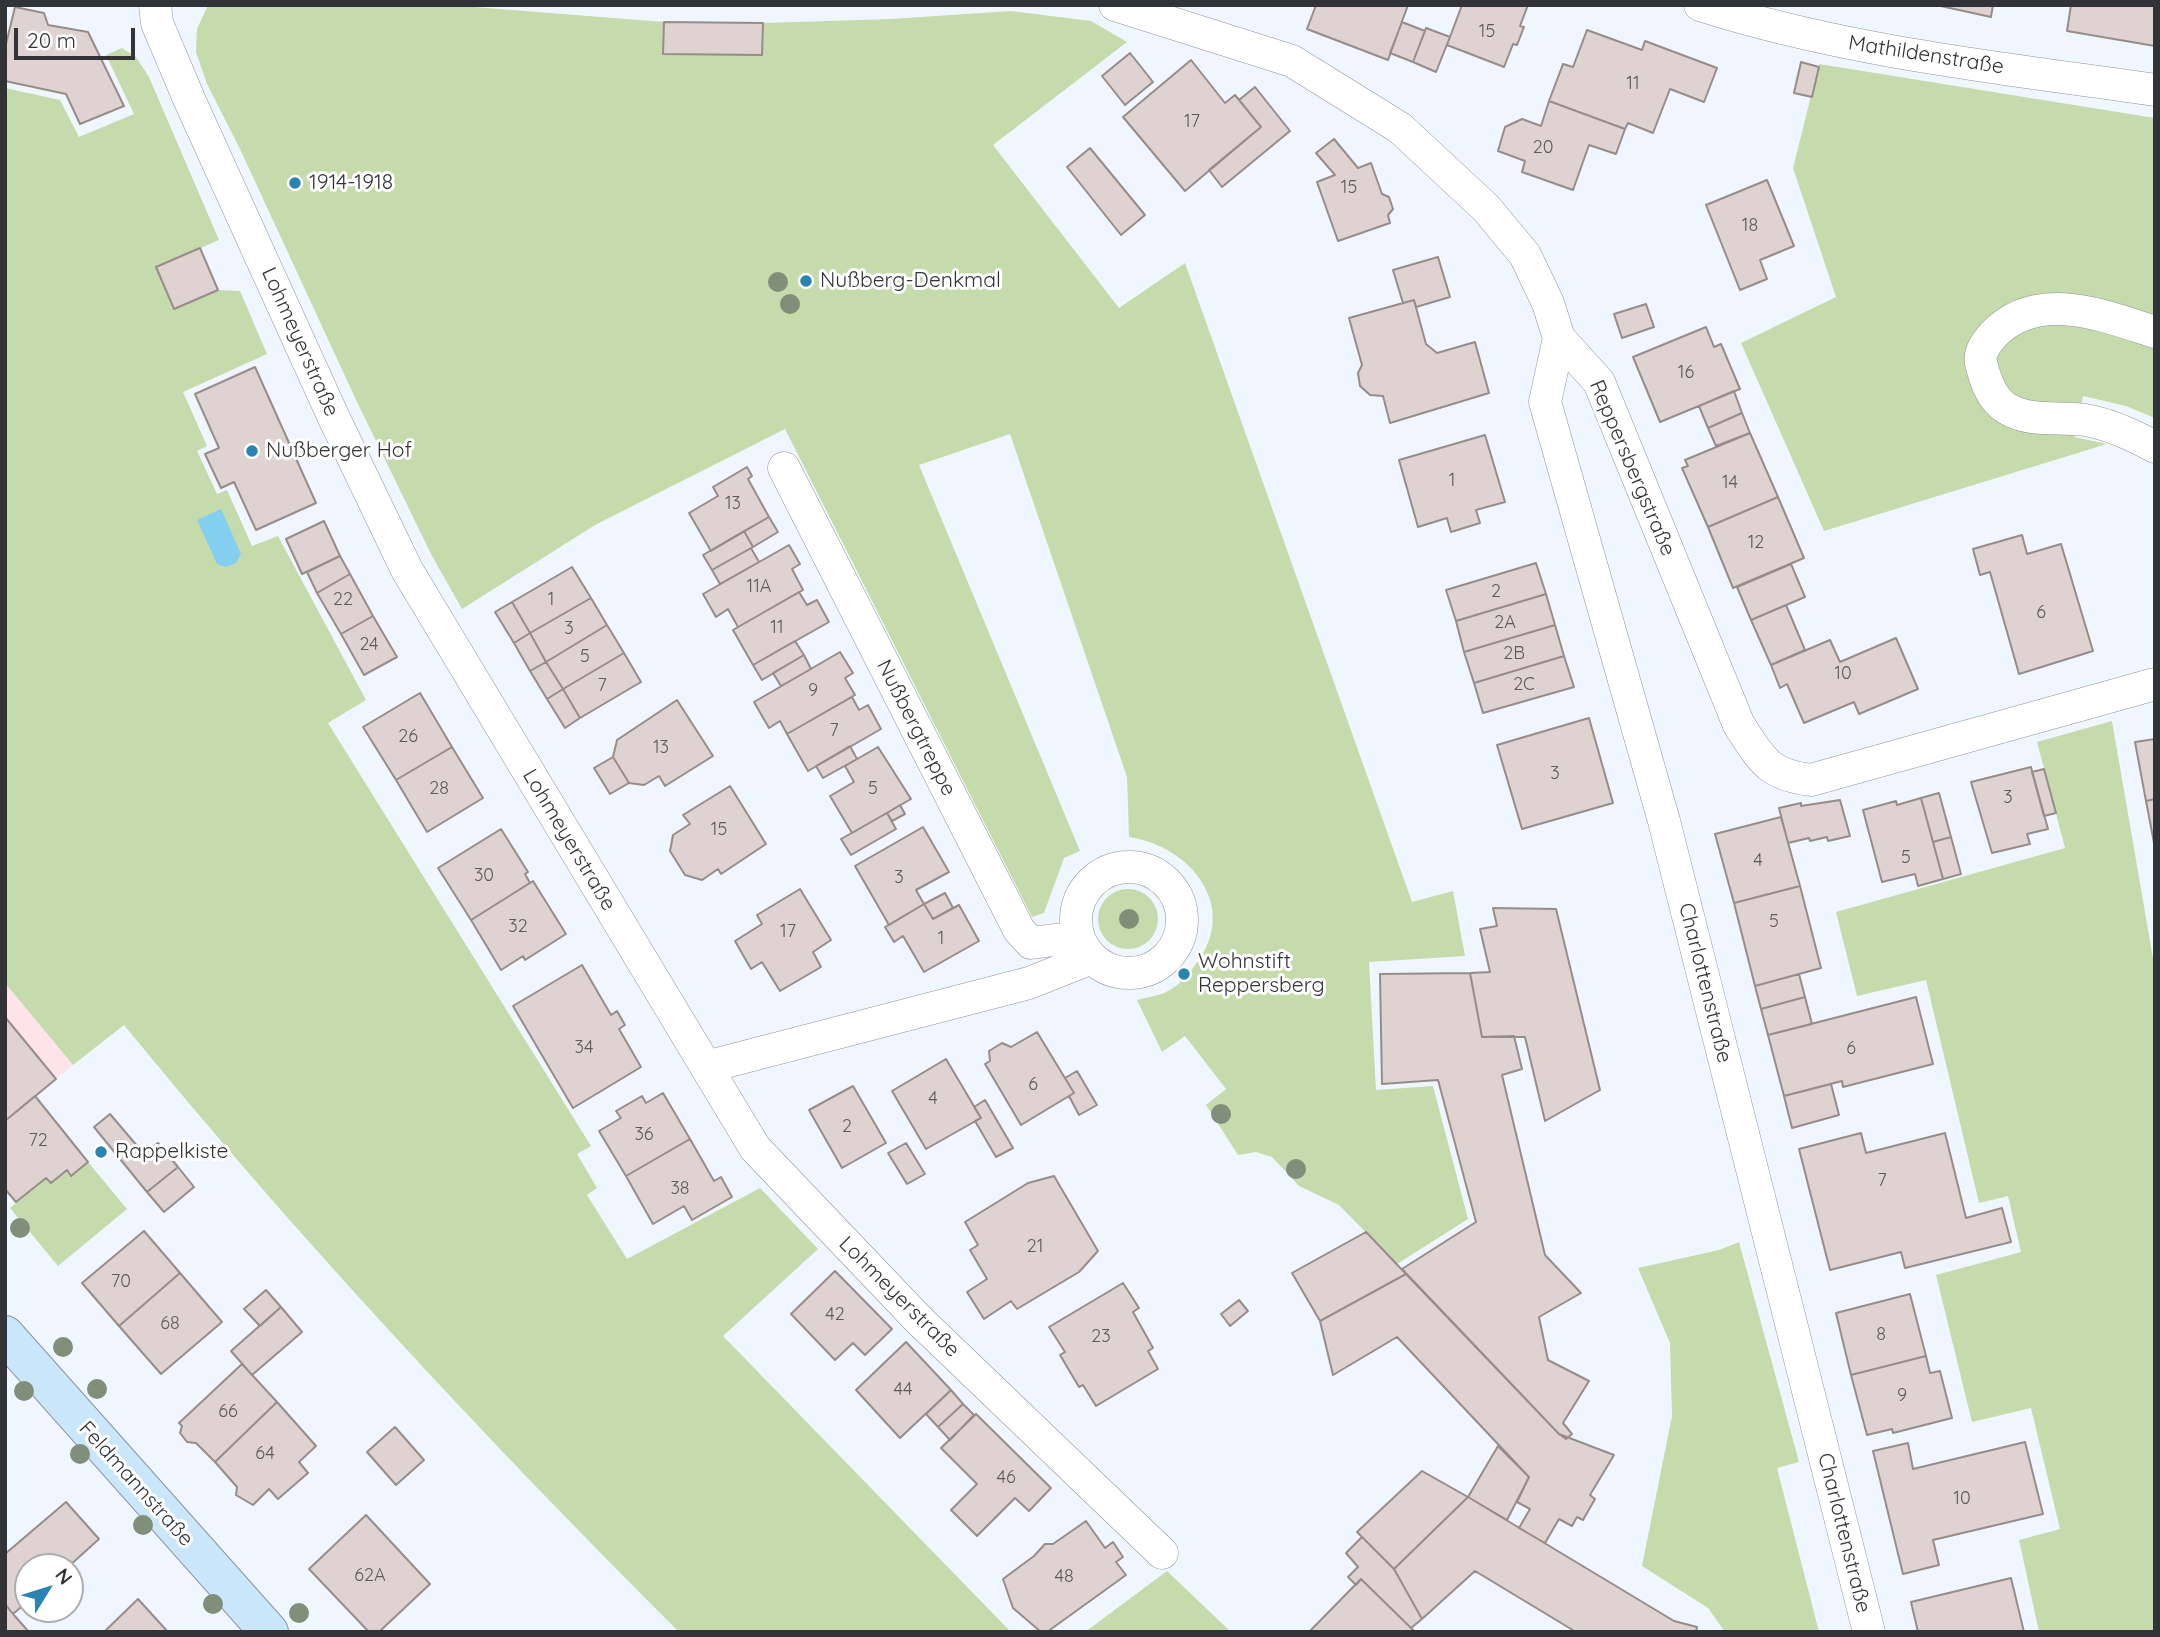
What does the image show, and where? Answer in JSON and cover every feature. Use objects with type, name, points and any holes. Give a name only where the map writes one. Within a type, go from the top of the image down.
[{"type":"street","name":"Lohmeyerstraße","points":[[155,5],[157,23],[189,99],[333,416],[407,570],[755,1148],[918,1319],[1162,1553]]},
{"type":"street","name":"Reppersbergstraße","points":[[1115,5],[1206,18],[1292,61],[1400,128],[1486,208],[1525,255],[1548,303],[1559,338],[1598,382],[1739,725],[1760,757],[1783,776],[1811,780],[2155,684]]},
{"type":"street","name":"Mathildenstraße","points":[[1700,5],[1769,27],[1849,42],[2155,90]]},
{"type":"street","points":[[2155,332],[2079,309],[2046,309],[2022,316],[1999,328],[1986,342],[1980,356],[1986,383],[2005,408],[2029,417],[2085,420],[2124,431],[2155,447]]},
{"type":"street","name":"Charlottenstraße","points":[[1559,338],[1545,401],[1664,821],[1869,1632]]},
{"type":"street","name":"Nußbergtreppe","points":[[706,1067],[1029,983],[1085,948],[1031,943],[1019,930],[784,468]]},
{"type":"street","name":"Feldmannstraße","points":[[5,1335],[269,1632]]},
{"type":"shaded area","points":[[5,983],[73,1065],[5,1121]]},
{"type":"green space","points":[[208,5],[449,5],[664,22],[763,23],[891,19],[1011,11],[1091,21],[1127,42],[993,145],[1119,308],[1185,263],[1412,902],[1453,891],[1465,956],[1369,962],[1376,1090],[1433,1086],[1468,1219],[1397,1264],[1339,1205],[1299,1186],[1272,1157],[1256,1152],[1238,1155],[1206,1105],[1226,1089],[1185,1036],[1162,1052],[1137,1000],[1172,989],[1195,965],[1208,944],[1213,922],[1211,902],[1202,883],[1189,866],[1152,843],[1129,837],[1127,777],[1010,434],[919,465],[1080,851],[1064,858],[1044,913],[1032,917],[785,429],[595,525],[462,609],[432,556],[357,402],[240,149],[207,84],[196,52],[197,29]]},
{"type":"green space","points":[[122,48],[136,57],[149,77],[219,240],[157,267],[174,309],[218,290],[240,291],[267,354],[183,392],[207,446],[197,451],[217,494],[227,490],[252,546],[278,536],[366,700],[328,723],[591,1146],[577,1154],[597,1188],[587,1195],[627,1259],[760,1188],[818,1249],[723,1336],[1011,1632],[679,1632],[464,1411],[324,1259],[124,1025],[73,1065],[5,983],[5,88],[60,100],[79,137],[134,114],[106,55]]},
{"type":"green space","points":[[1819,64],[2155,118],[2155,418],[2126,406],[2083,396],[2074,437],[2107,444],[1824,531],[1741,343],[1836,297],[1793,168]]},
{"type":"green space","points":[[2112,721],[2155,970],[2155,1632],[2039,1632],[2019,1540],[2060,1529],[2031,1408],[1972,1422],[1936,1275],[2021,1252],[2008,1196],[1979,1203],[1926,980],[1857,996],[1836,912],[2065,848],[2037,742]]},
{"type":"green space","points":[[1122,889],[1134,889],[1153,902],[1158,919],[1156,931],[1145,944],[1134,949],[1122,949],[1103,936],[1098,925],[1098,913],[1111,894]]},
{"type":"green space","points":[[88,1162],[127,1209],[58,1266],[10,1208],[46,1178],[51,1183],[67,1170],[71,1175]]},
{"type":"green space","points":[[1739,1242],[1799,1462],[1777,1468],[1819,1632],[1725,1632],[1708,1608],[1642,1566],[1672,1416],[1670,1343],[1638,1268],[1719,1250]]},
{"type":"green space","points":[[1167,1571],[1231,1632],[1085,1632]]},
{"type":"water","points":[[221,509],[241,554],[236,563],[226,567],[217,564],[197,520]]},
{"type":"building","points":[[1316,5],[1408,5],[1388,60],[1307,29]]},
{"type":"building","points":[[1462,5],[1528,5],[1520,26],[1524,27],[1517,45],[1513,44],[1504,67],[1447,45]]},
{"type":"building","points":[[1936,5],[1993,5],[1991,17]]},
{"type":"building","points":[[2071,5],[2155,5],[2155,46],[2067,31]]},
{"type":"building","points":[[15,7],[44,13],[48,25],[88,32],[124,106],[80,124],[66,94],[5,81],[5,48]]},
{"type":"building","points":[[664,22],[763,23],[762,55],[663,54]]},
{"type":"building","points":[[1402,22],[1425,31],[1413,62],[1390,53]]},
{"type":"building","points":[[1426,28],[1450,37],[1436,72],[1413,62]]},
{"type":"building","points":[[1587,30],[1642,50],[1645,41],[1717,68],[1704,102],[1670,89],[1653,133],[1628,123],[1625,129],[1549,101],[1563,64],[1573,67]]},
{"type":"building","points":[[1130,53],[1153,82],[1125,105],[1102,76]]},
{"type":"building","points":[[1191,60],[1225,103],[1235,95],[1261,127],[1185,191],[1123,117]]},
{"type":"building","points":[[1801,62],[1819,67],[1812,97],[1794,93]]},
{"type":"building","points":[[1255,87],[1290,131],[1222,187],[1209,170],[1261,127],[1239,100]]},
{"type":"building","points":[[1549,101],[1625,129],[1616,154],[1589,145],[1573,190],[1522,172],[1525,161],[1498,151],[1505,127],[1522,119],[1541,126]]},
{"type":"building","points":[[1334,139],[1358,168],[1371,163],[1382,194],[1389,197],[1393,209],[1388,215],[1390,223],[1338,241],[1317,182],[1335,175],[1316,153]]},
{"type":"building","points":[[1090,148],[1145,215],[1121,235],[1067,167]]},
{"type":"building","points":[[1767,180],[1794,246],[1760,260],[1767,279],[1740,290],[1706,205]]},
{"type":"building","points":[[200,248],[218,290],[174,309],[156,267]]},
{"type":"building","points":[[1438,257],[1450,297],[1416,307],[1414,300],[1403,303],[1393,270]]},
{"type":"building","points":[[1414,300],[1426,344],[1437,353],[1475,342],[1489,393],[1390,423],[1383,396],[1370,395],[1360,386],[1358,373],[1362,365],[1349,318]]},
{"type":"building","points":[[1646,304],[1654,327],[1622,338],[1614,314]]},
{"type":"building","points":[[1706,327],[1714,347],[1721,344],[1740,389],[1660,422],[1633,357]]},
{"type":"building","name":"Nußberger Hof","points":[[255,367],[316,503],[256,530],[234,482],[221,488],[205,454],[219,448],[195,394]]},
{"type":"building","points":[[1734,391],[1742,413],[1708,428],[1699,406]]},
{"type":"building","points":[[1742,413],[1750,433],[1716,446],[1708,428]]},
{"type":"building","points":[[1750,433],[1778,497],[1708,527],[1682,468],[1688,466],[1685,460]]},
{"type":"building","points":[[1485,435],[1505,502],[1476,510],[1480,523],[1451,532],[1447,518],[1418,527],[1399,460]]},
{"type":"building","points":[[747,467],[752,476],[748,479],[769,517],[711,551],[689,513],[718,496],[713,487]]},
{"type":"building","points":[[1778,497],[1804,558],[1733,588],[1708,527]]},
{"type":"building","points":[[769,517],[778,532],[753,547],[744,531]]},
{"type":"building","points":[[324,521],[340,556],[302,574],[286,539]]},
{"type":"building","points":[[744,531],[753,547],[712,570],[703,555]]},
{"type":"building","points":[[2022,535],[2027,554],[2061,544],[2093,651],[2019,674],[1990,572],[1980,575],[1973,549]]},
{"type":"building","points":[[789,545],[800,564],[792,569],[803,590],[738,627],[728,609],[716,617],[703,594]]},
{"type":"building","points":[[751,548],[759,562],[720,584],[712,570]]},
{"type":"building","points":[[340,556],[350,574],[317,593],[307,572]]},
{"type":"building","points":[[1536,563],[1546,594],[1456,621],[1446,590]]},
{"type":"building","points":[[1791,564],[1805,597],[1751,620],[1737,587]]},
{"type":"building","points":[[572,567],[591,598],[530,633],[512,602]]},
{"type":"building","points":[[350,574],[373,616],[341,634],[317,593]]},
{"type":"building","points":[[799,592],[807,605],[817,600],[829,622],[753,665],[733,630]]},
{"type":"building","points":[[1546,594],[1555,625],[1464,652],[1456,621]]},
{"type":"building","points":[[591,598],[607,625],[546,662],[530,633]]},
{"type":"building","points":[[512,602],[530,633],[514,643],[495,612]]},
{"type":"building","points":[[1786,605],[1805,650],[1771,665],[1751,620]]},
{"type":"building","points":[[373,616],[397,657],[364,675],[341,634]]},
{"type":"building","points":[[607,625],[624,653],[563,689],[546,662]]},
{"type":"building","points":[[1555,625],[1564,656],[1474,683],[1464,652]]},
{"type":"building","points":[[530,633],[546,662],[530,671],[514,643]]},
{"type":"building","points":[[1896,638],[1918,689],[1859,714],[1854,702],[1804,723],[1787,684],[1780,688],[1771,665],[1830,640],[1840,662]]},
{"type":"building","points":[[795,641],[804,655],[762,680],[753,665]]},
{"type":"building","points":[[840,652],[853,673],[845,678],[855,695],[787,734],[780,721],[769,728],[754,702]]},
{"type":"building","points":[[624,653],[641,682],[580,718],[563,689]]},
{"type":"building","points":[[804,655],[811,669],[781,686],[773,673]]},
{"type":"building","points":[[1564,656],[1574,687],[1483,713],[1474,683]]},
{"type":"building","points":[[546,662],[563,689],[547,699],[530,671]]},
{"type":"building","points":[[563,689],[580,718],[565,728],[547,699]]},
{"type":"building","points":[[420,693],[452,747],[396,780],[363,727]]},
{"type":"building","points":[[852,697],[859,710],[868,705],[881,729],[808,771],[787,734]]},
{"type":"building","points":[[677,700],[713,756],[665,786],[659,776],[644,785],[629,783],[613,757],[617,740]]},
{"type":"building","points":[[1589,718],[1613,803],[1522,829],[1497,745]]},
{"type":"building","points":[[2155,739],[2155,799],[2146,801],[2135,742]]},
{"type":"building","points":[[850,746],[857,759],[823,778],[816,766]]},
{"type":"building","points":[[452,747],[483,798],[427,832],[396,780]]},
{"type":"building","points":[[878,747],[911,799],[852,833],[830,796],[854,782],[845,766]]},
{"type":"building","points":[[613,757],[629,783],[610,794],[594,768]]},
{"type":"building","points":[[2031,767],[2048,829],[2027,834],[2030,844],[1992,853],[1971,782]]},
{"type":"building","points":[[2044,769],[2056,813],[2044,816],[2032,772]]},
{"type":"building","points":[[730,786],[766,844],[721,874],[718,869],[702,880],[685,875],[670,851],[673,835],[690,824],[683,815]]},
{"type":"building","points":[[1939,793],[1951,837],[1933,842],[1921,798]]},
{"type":"building","points":[[1921,798],[1943,879],[1918,886],[1915,874],[1882,882],[1863,810],[1896,801],[1897,805]]},
{"type":"building","points":[[2155,799],[2155,848],[2146,801]]},
{"type":"building","points":[[1840,800],[1850,836],[1828,841],[1827,837],[1810,841],[1809,838],[1788,843],[1779,808]]},
{"type":"building","points":[[900,805],[905,814],[892,821],[887,813]]},
{"type":"building","points":[[887,813],[896,829],[851,855],[841,839]]},
{"type":"building","points":[[1781,817],[1800,886],[1734,903],[1715,834]]},
{"type":"building","points":[[923,827],[949,872],[916,890],[924,904],[889,925],[855,866]]},
{"type":"building","points":[[501,829],[528,872],[525,874],[530,883],[471,920],[438,868]]},
{"type":"building","points":[[1951,837],[1961,874],[1943,879],[1933,842]]},
{"type":"building","points":[[533,881],[566,934],[525,960],[523,956],[501,970],[471,920]]},
{"type":"building","points":[[1800,886],[1821,968],[1755,986],[1734,903]]},
{"type":"building","points":[[800,889],[831,940],[813,952],[821,967],[780,991],[762,962],[751,969],[735,941],[762,924],[757,915]]},
{"type":"building","points":[[945,893],[953,908],[933,919],[924,904]]},
{"type":"building","points":[[924,904],[933,919],[959,905],[979,941],[924,972],[903,936],[894,942],[885,927]]},
{"type":"building","points":[[1493,908],[1556,909],[1600,1090],[1545,1121],[1525,1037],[1482,1037],[1470,973],[1490,972],[1480,929],[1497,926]]},
{"type":"building","points":[[582,965],[611,1015],[617,1011],[625,1025],[619,1029],[641,1067],[573,1108],[513,1006]]},
{"type":"building","points":[[1470,973],[1482,1037],[1514,1036],[1522,1069],[1502,1075],[1545,1255],[1581,1293],[1539,1317],[1548,1360],[1589,1381],[1563,1423],[1572,1434],[1566,1439],[1402,1269],[1476,1222],[1438,1080],[1382,1084],[1380,974]]},
{"type":"building","points":[[1799,974],[1805,997],[1761,1009],[1755,986]]},
{"type":"building","points":[[1805,997],[1812,1024],[1768,1035],[1761,1009]]},
{"type":"building","points":[[1916,997],[1933,1064],[1843,1087],[1842,1081],[1784,1096],[1768,1035]]},
{"type":"building","points":[[5,1017],[56,1079],[5,1121]]},
{"type":"building","points":[[1037,1032],[1074,1093],[1021,1125],[985,1064],[990,1061],[989,1051],[1002,1043],[1011,1047]]},
{"type":"building","points":[[946,1059],[981,1118],[926,1149],[892,1091]]},
{"type":"building","points":[[1077,1071],[1097,1105],[1079,1115],[1069,1096],[1074,1093],[1065,1078]]},
{"type":"building","points":[[1831,1084],[1839,1115],[1792,1128],[1784,1096]]},
{"type":"building","points":[[853,1086],[886,1143],[842,1168],[809,1110]]},
{"type":"building","points":[[663,1093],[690,1139],[626,1176],[599,1131],[621,1118],[616,1111],[642,1096],[646,1103]]},
{"type":"building","points":[[35,1096],[88,1162],[71,1176],[67,1170],[51,1183],[46,1178],[16,1202],[5,1189],[5,1121]]},
{"type":"building","points":[[985,1100],[1013,1148],[996,1157],[975,1121],[981,1118],[974,1107]]},
{"type":"building","points":[[110,1114],[144,1154],[158,1143],[178,1167],[147,1192],[94,1127]]},
{"type":"building","points":[[1861,1133],[1866,1153],[1945,1133],[1966,1218],[2002,1208],[2011,1242],[1905,1268],[1901,1252],[1830,1270],[1799,1149]]},
{"type":"building","points":[[690,1139],[714,1181],[721,1177],[732,1197],[692,1220],[684,1206],[653,1224],[626,1176]]},
{"type":"building","points":[[906,1143],[925,1174],[907,1184],[888,1153]]},
{"type":"building","points":[[178,1167],[194,1187],[164,1212],[147,1192]]},
{"type":"building","points":[[1054,1176],[1098,1251],[1079,1272],[1017,1309],[1011,1301],[984,1319],[967,1292],[987,1279],[970,1250],[978,1245],[965,1222],[1028,1183]]},
{"type":"building","points":[[144,1231],[180,1273],[119,1326],[82,1283]]},
{"type":"building","points":[[1366,1232],[1406,1274],[1320,1321],[1292,1273]]},
{"type":"building","points":[[835,1271],[892,1329],[865,1355],[853,1343],[835,1360],[791,1314]]},
{"type":"building","points":[[180,1273],[222,1322],[161,1374],[119,1326]]},
{"type":"building","points":[[1406,1274],[1559,1434],[1614,1455],[1590,1495],[1595,1499],[1583,1520],[1577,1517],[1572,1526],[1559,1519],[1545,1543],[1519,1528],[1530,1509],[1517,1502],[1529,1477],[1397,1337],[1333,1375],[1320,1321]]},
{"type":"building","points":[[1123,1283],[1139,1308],[1133,1312],[1153,1348],[1148,1351],[1158,1369],[1096,1406],[1083,1385],[1079,1387],[1060,1355],[1065,1352],[1049,1327]]},
{"type":"building","points":[[266,1290],[281,1307],[260,1326],[244,1309]]},
{"type":"building","points":[[1910,1294],[1926,1356],[1851,1375],[1836,1313]]},
{"type":"building","points":[[1239,1300],[1248,1311],[1230,1326],[1221,1314]]},
{"type":"building","points":[[281,1307],[302,1332],[252,1375],[231,1351]]},
{"type":"building","points":[[906,1342],[951,1390],[900,1438],[856,1390]]},
{"type":"building","points":[[1926,1356],[1930,1373],[1940,1371],[1952,1418],[1893,1433],[1892,1429],[1867,1435],[1851,1375]]},
{"type":"building","points":[[242,1364],[277,1402],[215,1462],[196,1443],[187,1442],[180,1433],[182,1426],[179,1423]]},
{"type":"building","points":[[951,1390],[963,1404],[938,1427],[926,1414]]},
{"type":"building","points":[[277,1402],[316,1446],[299,1462],[308,1473],[278,1499],[269,1489],[253,1505],[236,1495],[237,1487],[215,1462]]},
{"type":"building","points":[[963,1404],[974,1415],[950,1440],[938,1427]]},
{"type":"building","points":[[976,1414],[1051,1488],[1029,1511],[1015,1498],[977,1536],[951,1510],[977,1484],[941,1448]]},
{"type":"building","points":[[395,1427],[424,1460],[396,1485],[367,1452]]},
{"type":"building","points":[[2025,1442],[2043,1514],[1933,1540],[1939,1565],[1903,1574],[1873,1451],[1908,1443],[1913,1469]]},
{"type":"building","points":[[1498,1446],[1529,1477],[1507,1520],[1468,1497]]},
{"type":"building","points":[[1422,1471],[1468,1497],[1394,1569],[1357,1532]]},
{"type":"building","points":[[1468,1497],[1674,1621],[1697,1627],[1696,1632],[1576,1632],[1475,1571],[1422,1619],[1394,1569]]},
{"type":"building","points":[[66,1502],[99,1539],[84,1553],[14,1553],[13,1614],[5,1604],[5,1554]]},
{"type":"building","points":[[366,1515],[430,1584],[379,1632],[369,1632],[309,1569]]},
{"type":"building","points":[[1086,1521],[1105,1548],[1113,1542],[1123,1557],[1116,1562],[1126,1575],[1047,1632],[1041,1632],[1013,1608],[1003,1579],[1034,1556],[1045,1544],[1053,1544]]},
{"type":"building","points":[[1362,1537],[1394,1569],[1422,1619],[1411,1628],[1361,1579],[1356,1585],[1348,1577],[1358,1567],[1346,1553]]},
{"type":"building","points":[[2011,1578],[2024,1632],[1918,1632],[1911,1602]]},
{"type":"building","points":[[1361,1579],[1411,1628],[1415,1632],[1309,1632]]},
{"type":"building","points":[[138,1599],[168,1632],[104,1632]]},
{"type":"building","points":[[5,1604],[14,1615],[14,1623],[21,1623],[29,1632],[5,1632]]},
{"type":"place","name":"1914-1918","points":[[295,183]]},
{"type":"place","name":"Nußberg-Denkmal","points":[[806,281]]},
{"type":"place","name":"Nußberger Hof","points":[[252,451]]},
{"type":"place","name":"Wohnstift Reppersberg","points":[[1184,974]]},
{"type":"place","name":"Rappelkiste","points":[[101,1152]]}]
